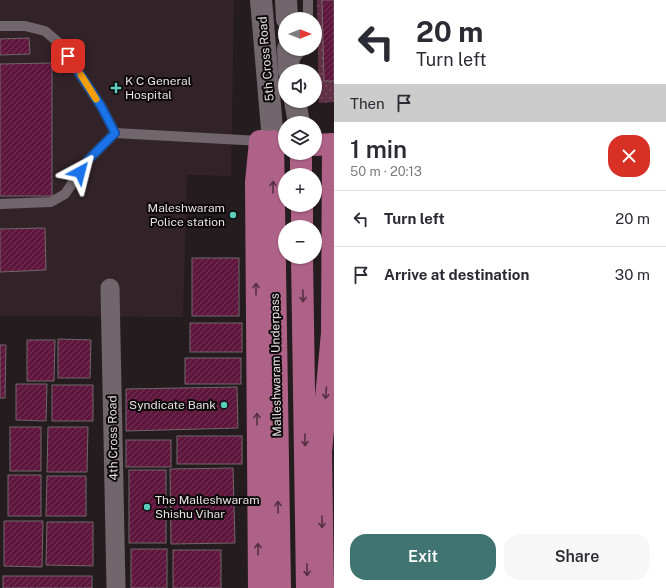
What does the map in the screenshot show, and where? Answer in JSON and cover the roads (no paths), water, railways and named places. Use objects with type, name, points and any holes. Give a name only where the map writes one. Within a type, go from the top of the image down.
[{"type":"main road","name":"5th Cross Road","points":[[261,0],[273,142]]},
{"type":"main road","name":"5th Cross Road","points":[[286,0],[287,12]]},
{"type":"main road","points":[[259,588],[256,182],[273,142]]},
{"type":"main road","name":"Malleshwaram Underpass","points":[[273,142],[280,588]]},
{"type":"main road","points":[[323,588],[321,452],[332,333],[327,144]]},
{"type":"main road","points":[[302,264],[307,588]]},
{"type":"street","name":"4th Cross Road","points":[[110,288],[116,588]]},
{"type":"lane","points":[[308,0],[308,12]]},
{"type":"lane","points":[[0,26],[25,26],[45,31],[59,43],[101,106],[115,133]]},
{"type":"lane","points":[[0,204],[51,202],[65,194],[88,160],[115,133],[273,142]]},
{"type":"place","name":"K C General Hospital","points":[[116,88]]},
{"type":"place","name":"Maleshwaram Police station","points":[[233,215]]},
{"type":"place","name":"Syndicate Bank","points":[[224,405]]},
{"type":"place","name":"The Malleshwaram Shishu Vihar","points":[[147,507]]}]
